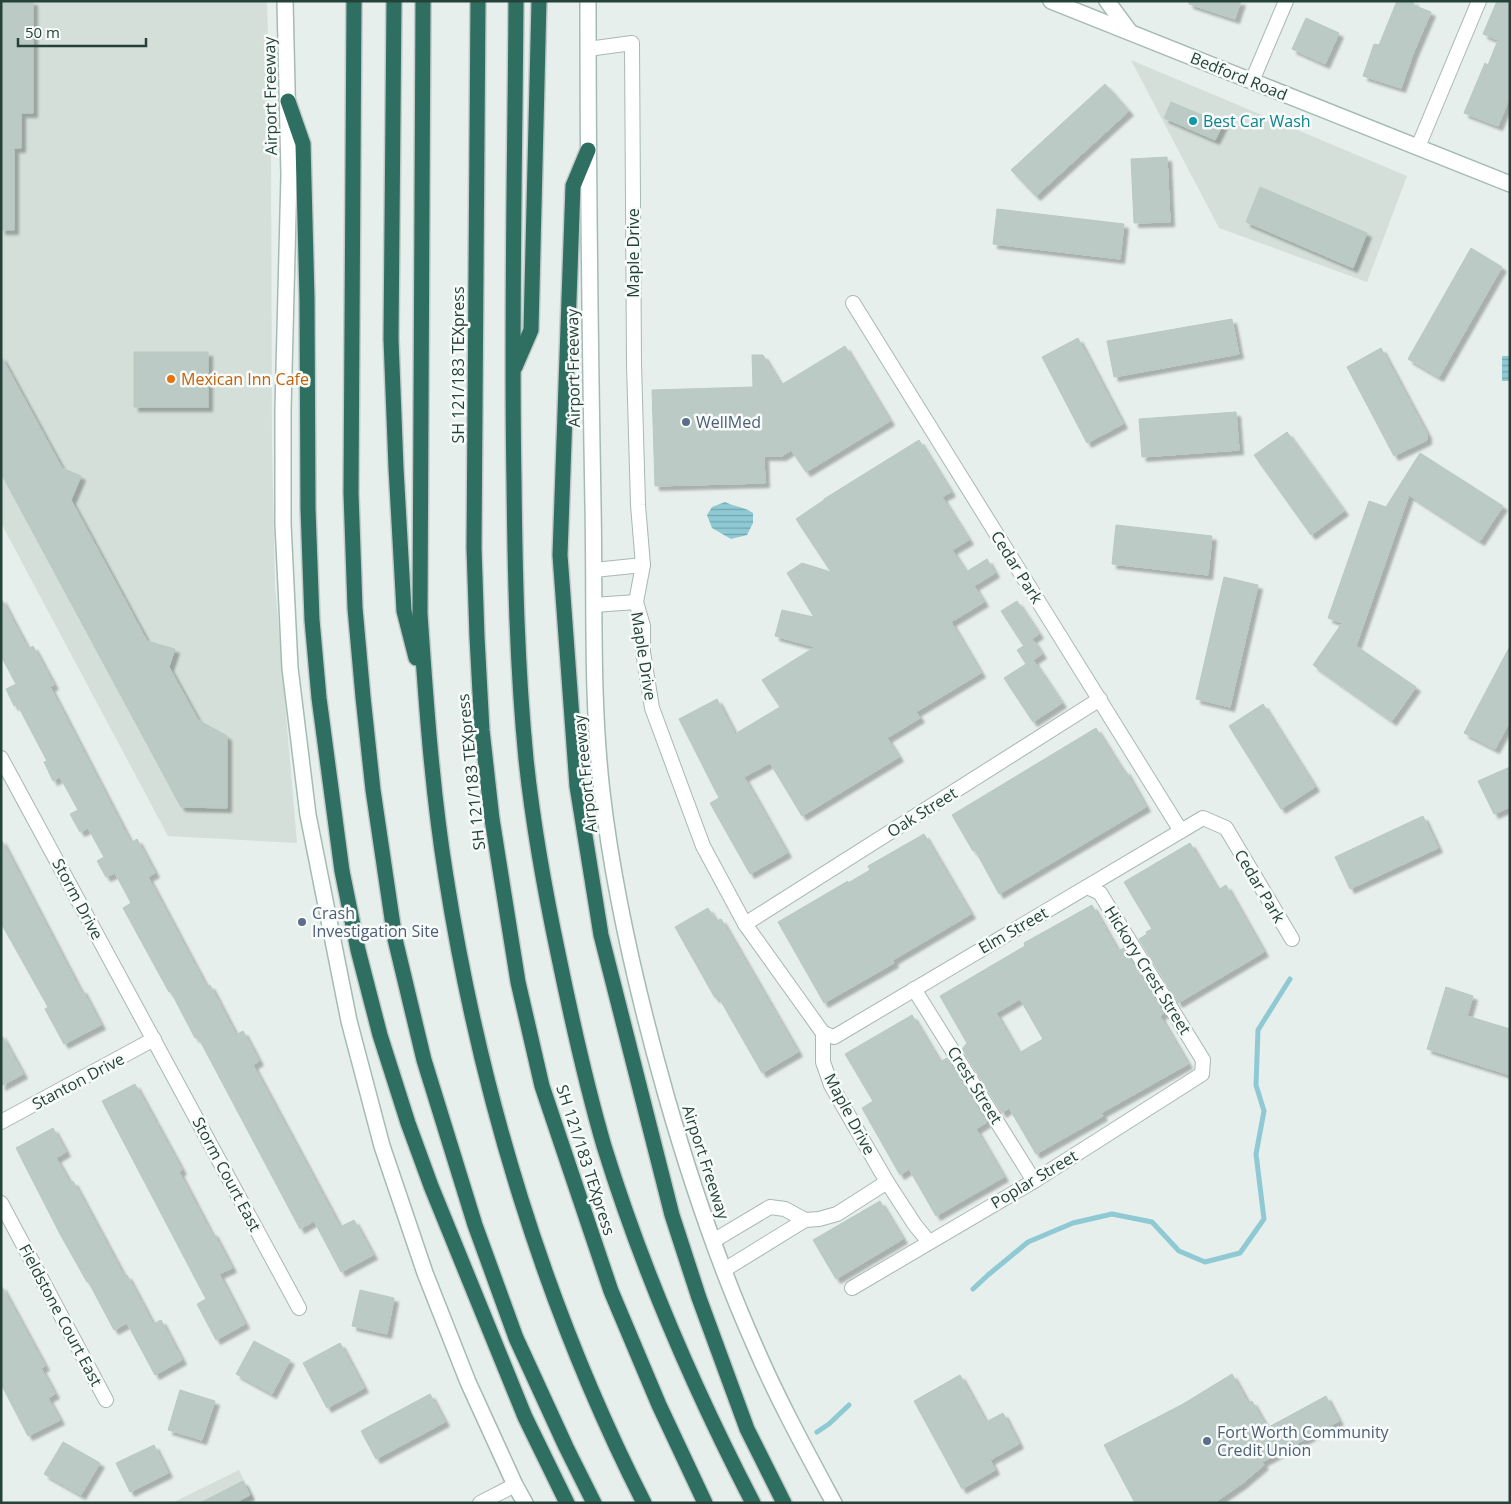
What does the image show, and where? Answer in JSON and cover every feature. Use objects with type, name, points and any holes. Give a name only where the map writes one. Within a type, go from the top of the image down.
[{"type":"highway","points":[[354,1],[352,493],[355,608],[372,781],[395,939],[424,1060],[475,1225],[516,1338],[594,1503]]},
{"type":"highway","points":[[394,1],[391,339],[396,468],[404,611],[425,694]]},
{"type":"highway","points":[[422,1],[420,614],[425,694],[444,868],[461,965],[504,1144],[532,1232],[562,1315],[597,1401],[644,1503]]},
{"type":"highway","name":"SH 121/183 TEXpress","points":[[478,1],[474,548],[476,637],[482,730],[492,819],[518,982],[542,1086],[611,1291],[659,1405],[705,1503]]},
{"type":"highway","points":[[516,1],[512,373],[518,637],[526,760],[543,882],[572,1022],[604,1145],[633,1231],[672,1332],[753,1503]]},
{"type":"highway","points":[[512,373],[531,330],[539,1]]},
{"type":"highway","points":[[288,101],[303,144],[307,298],[308,508],[312,620],[322,726],[342,871],[358,950],[378,1026],[408,1123],[431,1186],[521,1408],[567,1503]]},
{"type":"highway","points":[[588,150],[573,186],[560,555],[577,786],[601,935],[672,1214],[699,1298],[747,1429],[784,1503]]},
{"type":"main road","name":"Airport Freeway","points":[[285,1],[289,174],[283,409],[283,524],[290,668],[308,815],[349,1021],[382,1146],[425,1273],[468,1382],[525,1503]]},
{"type":"main road","name":"Airport Freeway","points":[[588,1],[594,672],[602,792],[623,926],[651,1043],[683,1154],[713,1240],[754,1344],[792,1424],[834,1503]]},
{"type":"main road","name":"Bedford Road","points":[[1051,1],[1510,184]]},
{"type":"main road","points":[[1108,1],[1131,33]]},
{"type":"street","points":[[1252,81],[1286,1]]},
{"type":"street","points":[[1418,148],[1479,1]]},
{"type":"street","name":"Maple Drive","points":[[588,49],[632,43],[634,364],[638,505],[643,565],[636,602],[642,626],[643,652],[652,708],[703,846],[745,924],[823,1033],[824,1062],[831,1085],[887,1182],[915,1225],[929,1242]]},
{"type":"street","name":"Cedar Park","points":[[854,303],[1181,831]]},
{"type":"street","points":[[594,570],[643,565]]},
{"type":"street","points":[[594,605],[636,602]]},
{"type":"street","name":"Oak Street","points":[[745,924],[1100,700]]},
{"type":"street","name":"Storm Drive","points":[[1,758],[154,1039]]},
{"type":"street","name":"Cedar Park","points":[[1203,818],[1226,828],[1292,939]]},
{"type":"street","name":"Elm Street","points":[[823,1033],[834,1037],[1203,818]]},
{"type":"street","name":"Hickory Crest Street","points":[[1087,887],[1100,893],[1203,1060]]},
{"type":"street","name":"Crest Street","points":[[914,989],[1034,1181]]},
{"type":"street","name":"Stanton Drive","points":[[1,1122],[154,1039]]},
{"type":"street","name":"Storm Court East","points":[[154,1039],[299,1308]]},
{"type":"street","name":"Poplar Street","points":[[852,1288],[1034,1181],[1202,1074],[1203,1060]]},
{"type":"street","points":[[724,1270],[804,1220],[818,1219],[837,1214],[887,1182]]},
{"type":"street","name":"Fieldstone Court East","points":[[1,1203],[106,1400]]},
{"type":"street","points":[[713,1240],[770,1207],[785,1209],[804,1220]]},
{"type":"street","points":[[480,1503],[515,1485]]},
{"type":"shaded area","points":[[1,1],[267,1],[271,141],[272,444],[275,585],[297,843],[168,836],[1,523]]},
{"type":"shaded area","points":[[1131,60],[1407,176],[1367,282],[1219,228]]},
{"type":"shaded area","points":[[239,1470],[256,1503],[172,1503]]},
{"type":"water","points":[[1502,356],[1510,356],[1510,381],[1502,381]]},
{"type":"water","points":[[725,502],[747,509],[753,513],[753,523],[747,535],[731,539],[712,528],[707,515],[712,507]]},
{"type":"building","points":[[1,1],[33,1],[33,113],[21,113],[21,148],[14,148],[14,230],[1,230]]},
{"type":"building","points":[[1189,1],[1241,1],[1235,19],[1189,4]]},
{"type":"building","points":[[1397,1],[1414,1],[1413,5],[1431,12],[1401,88],[1363,76],[1374,44],[1379,45]]},
{"type":"building","points":[[1497,1],[1510,1],[1510,97],[1498,126],[1464,113],[1485,63],[1488,65],[1498,40],[1483,34]]},
{"type":"building","points":[[1306,18],[1339,33],[1325,64],[1292,49]]},
{"type":"building","points":[[1105,84],[1129,111],[1036,196],[1011,170]]},
{"type":"building","name":"Best Car Wash","points":[[1171,102],[1223,124],[1215,140],[1164,118]]},
{"type":"building","points":[[1167,157],[1170,222],[1134,223],[1131,159]]},
{"type":"building","points":[[1260,187],[1367,233],[1353,268],[1246,222]]},
{"type":"building","points":[[997,209],[1124,224],[1120,259],[993,244]]},
{"type":"building","points":[[1471,248],[1502,267],[1439,377],[1408,359]]},
{"type":"building","points":[[1232,319],[1239,354],[1114,377],[1107,341]]},
{"type":"building","points":[[1078,338],[1123,424],[1087,443],[1042,357]]},
{"type":"building","points":[[845,346],[890,421],[806,472],[791,450],[782,456],[764,456],[765,483],[655,486],[652,390],[753,387],[752,355],[763,355],[781,385]]},
{"type":"building","points":[[1381,348],[1427,434],[1427,440],[1394,456],[1347,367]]},
{"type":"building","name":"Mexican Inn Cafe","points":[[134,352],[208,352],[208,407],[134,407]]},
{"type":"building","points":[[1,356],[62,468],[81,476],[71,500],[147,641],[175,649],[169,667],[198,720],[227,736],[227,808],[181,807],[1,473]]},
{"type":"building","points":[[1236,412],[1239,450],[1142,457],[1139,419]]},
{"type":"building","points":[[1287,432],[1344,511],[1311,535],[1254,455]]},
{"type":"building","points":[[919,440],[951,492],[942,497],[969,540],[952,550],[966,572],[987,559],[995,573],[974,586],[984,602],[951,622],[981,673],[916,712],[920,718],[887,738],[899,757],[802,816],[770,763],[744,777],[787,853],[750,874],[710,803],[719,798],[679,719],[717,699],[735,734],[780,707],[762,680],[815,647],[775,636],[782,610],[814,617],[787,573],[802,563],[831,572],[796,519],[824,499]]},
{"type":"building","points":[[1420,453],[1503,506],[1480,541],[1409,495],[1356,646],[1416,687],[1392,721],[1313,665],[1342,623],[1328,618],[1369,501],[1386,507]]},
{"type":"building","points":[[1116,525],[1212,536],[1208,575],[1112,564]]},
{"type":"building","points":[[1224,577],[1258,585],[1230,707],[1196,699]]},
{"type":"building","points":[[1,598],[28,649],[33,646],[54,685],[50,687],[131,843],[137,839],[155,873],[148,877],[206,986],[210,985],[236,1035],[243,1031],[259,1061],[253,1065],[340,1227],[354,1220],[373,1255],[341,1272],[314,1221],[300,1229],[198,1037],[195,1038],[123,908],[131,903],[115,873],[106,877],[97,861],[104,857],[88,828],[80,832],[70,814],[78,810],[60,777],[53,781],[44,762],[47,761],[17,704],[14,706],[6,689],[16,684],[1,656]]},
{"type":"building","points":[[1017,601],[1039,634],[1023,645],[1001,611]]},
{"type":"building","points":[[1033,640],[1042,654],[1033,660],[1062,703],[1033,722],[1004,678],[1026,664],[1017,650]]},
{"type":"building","points":[[1510,646],[1510,721],[1495,749],[1464,733]]},
{"type":"building","points":[[1263,704],[1315,787],[1281,809],[1229,726]]},
{"type":"building","points":[[1096,728],[1123,771],[1125,770],[1146,807],[999,894],[975,850],[973,851],[952,815]]},
{"type":"building","points":[[1510,767],[1510,807],[1494,814],[1478,781]]},
{"type":"building","points":[[1423,816],[1438,848],[1350,889],[1335,857]]},
{"type":"building","points":[[924,834],[971,914],[893,960],[894,963],[824,1003],[778,922],[870,870],[868,866]]},
{"type":"building","points":[[1,839],[80,990],[82,989],[101,1025],[64,1044],[45,1009],[48,1007],[1,923]]},
{"type":"building","points":[[1190,843],[1218,890],[1226,885],[1264,952],[1178,1003],[1139,939],[1152,929],[1124,882]]},
{"type":"building","points":[[1092,905],[1118,951],[1124,948],[1164,1013],[1160,1016],[1188,1064],[1101,1113],[1103,1116],[1036,1154],[1009,1108],[1002,1113],[962,1049],[967,1043],[940,996],[1025,946],[1024,943]],"holes":[[[1020,999],[1043,1039],[1019,1053],[996,1013]]]},
{"type":"building","points":[[708,908],[716,921],[721,919],[798,1052],[762,1073],[718,996],[715,998],[675,927]]},
{"type":"building","points":[[1446,987],[1473,996],[1467,1016],[1510,1029],[1510,1075],[1427,1049]]},
{"type":"building","points":[[912,1015],[940,1062],[947,1058],[987,1122],[976,1129],[1004,1177],[936,1216],[909,1169],[900,1175],[862,1108],[873,1101],[845,1054]]},
{"type":"building","points":[[1,1034],[23,1074],[1,1086]]},
{"type":"building","points":[[135,1084],[182,1170],[179,1172],[211,1233],[213,1232],[232,1268],[219,1274],[245,1324],[216,1340],[197,1304],[206,1299],[102,1101]]},
{"type":"building","points":[[53,1128],[66,1152],[56,1158],[70,1183],[73,1181],[124,1276],[127,1275],[153,1324],[161,1320],[182,1360],[155,1375],[127,1323],[114,1330],[60,1234],[16,1148]]},
{"type":"building","points":[[880,1201],[903,1239],[836,1279],[813,1240]]},
{"type":"building","points":[[1,1285],[45,1366],[41,1368],[55,1394],[48,1398],[60,1420],[28,1436],[1,1384]]},
{"type":"building","points":[[360,1290],[394,1298],[387,1334],[352,1326]]},
{"type":"building","points":[[254,1341],[290,1360],[272,1394],[236,1374]]},
{"type":"building","points":[[340,1343],[364,1388],[327,1408],[303,1363]]},
{"type":"building","name":"Fort Worth Community Credit Union","points":[[1232,1374],[1248,1403],[1252,1401],[1267,1428],[1326,1396],[1339,1421],[1262,1462],[1264,1465],[1243,1483],[1214,1503],[1135,1503],[1104,1445],[1183,1404]]},
{"type":"building","points":[[960,1375],[986,1422],[1003,1413],[1019,1444],[990,1460],[995,1470],[962,1489],[914,1401]]},
{"type":"building","points":[[180,1390],[215,1401],[202,1440],[168,1430]]},
{"type":"building","points":[[430,1394],[445,1422],[376,1459],[361,1431]]},
{"type":"building","points":[[63,1442],[100,1463],[81,1495],[44,1474]]},
{"type":"building","points":[[154,1445],[168,1473],[130,1492],[116,1463]]},
{"type":"building","points":[[243,1481],[250,1495],[235,1503],[200,1503]]},
{"type":"waterway","points":[[973,1289],[1028,1242],[1073,1223],[1112,1214],[1152,1222],[1179,1251],[1205,1262],[1240,1253],[1264,1219],[1256,1154],[1264,1111],[1256,1085],[1258,1030],[1290,979]]},
{"type":"waterway","points":[[817,1432],[829,1424],[849,1405]]},
{"type":"place","name":"Best Car Wash","points":[[1193,121]]},
{"type":"place","name":"Mexican Inn Cafe","points":[[171,379]]},
{"type":"place","name":"WellMed","points":[[686,422]]},
{"type":"place","name":"Crash Investigation Site","points":[[302,922]]},
{"type":"place","name":"Fort Worth Community Credit Union","points":[[1207,1441]]}]
